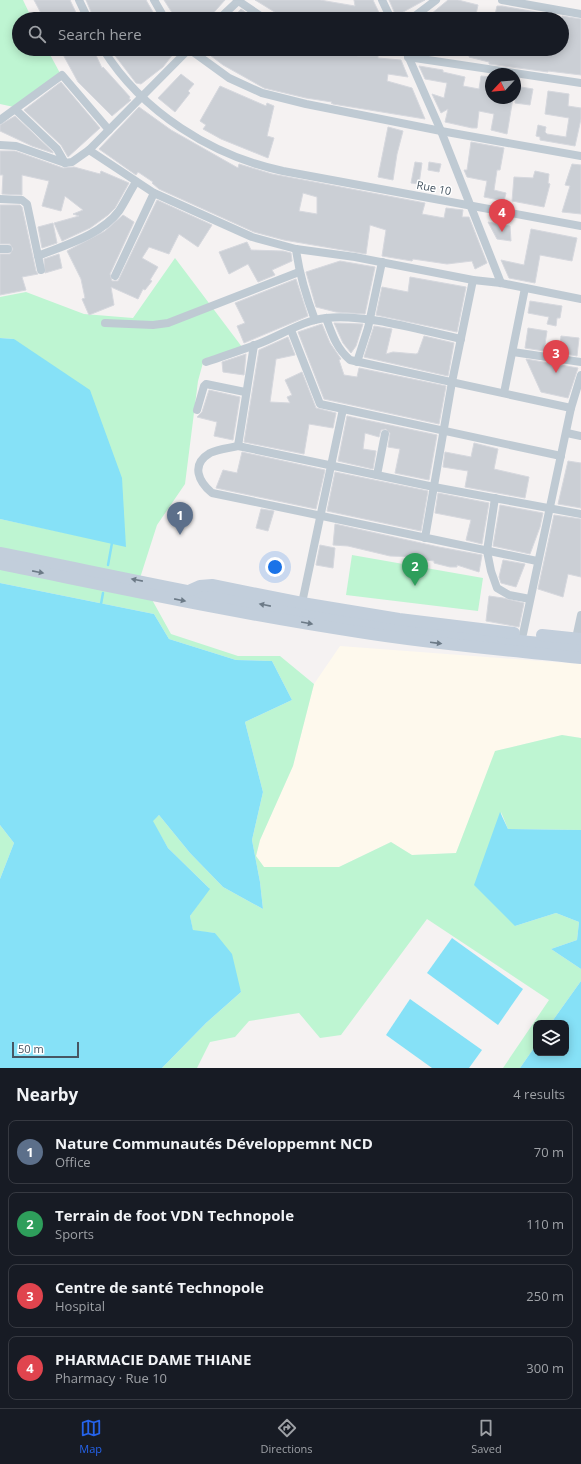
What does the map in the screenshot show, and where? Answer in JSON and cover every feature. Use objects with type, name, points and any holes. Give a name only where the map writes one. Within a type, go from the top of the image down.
[{"type":"main road","points":[[0,553],[191,591],[362,622],[442,633],[579,641]]},
{"type":"main road","points":[[0,564],[254,614],[359,632],[434,643],[581,658]]},
{"type":"main road","points":[[191,591],[200,586],[212,585],[399,620],[579,641]]},
{"type":"street","points":[[79,0],[85,12]]},
{"type":"street","points":[[154,0],[161,12]]},
{"type":"street","points":[[226,12],[238,0],[255,12]]},
{"type":"street","points":[[382,0],[388,12]]},
{"type":"street","points":[[420,12],[436,0]]},
{"type":"street","points":[[502,0],[581,14]]},
{"type":"street","name":"Rue 10","points":[[108,56],[116,68],[143,97],[185,130],[213,147],[259,166],[581,226]]},
{"type":"street","points":[[0,145],[22,148],[66,163],[72,162],[89,150],[182,56]]},
{"type":"street","points":[[199,56],[229,78],[262,93],[306,104],[441,131],[581,156]]},
{"type":"street","points":[[407,56],[441,131],[501,283]]},
{"type":"street","points":[[423,56],[581,84]]},
{"type":"street","points":[[0,120],[16,110],[62,75],[109,130]]},
{"type":"street","points":[[16,110],[57,149],[66,163]]},
{"type":"street","points":[[89,150],[154,193],[238,232],[296,249],[382,262],[581,299]]},
{"type":"street","points":[[38,256],[78,239],[110,221],[136,182]]},
{"type":"street","points":[[115,276],[154,193]]},
{"type":"street","points":[[0,199],[22,200],[27,204],[41,270]]},
{"type":"street","points":[[296,249],[299,272],[306,296],[316,320]]},
{"type":"street","points":[[358,362],[370,320],[382,262]]},
{"type":"street","points":[[105,324],[154,325],[168,323],[299,272]]},
{"type":"street","points":[[425,538],[452,382],[473,280]]},
{"type":"street","points":[[504,393],[525,288]]},
{"type":"street","points":[[206,362],[254,345],[316,320],[326,318],[346,317],[370,320],[461,340]]},
{"type":"street","points":[[326,318],[342,353],[350,360],[571,408]]},
{"type":"street","points":[[291,330],[320,404],[444,432],[561,456]]},
{"type":"street","points":[[238,446],[245,392],[254,345]]},
{"type":"street","points":[[513,352],[581,362]]},
{"type":"street","points":[[523,634],[537,561],[571,408],[581,375]]},
{"type":"street","points":[[197,410],[204,386],[206,384],[245,392]]},
{"type":"street","points":[[302,603],[319,515],[343,408]]},
{"type":"street","points":[[566,433],[581,436]]},
{"type":"street","points":[[378,475],[386,434]]},
{"type":"street","points":[[537,561],[212,493],[199,478],[198,470],[203,459],[211,452],[238,446],[434,487],[581,514]]},
{"type":"street","points":[[495,498],[487,551],[491,571],[497,588],[509,595],[530,599]]},
{"type":"street","points":[[579,641],[581,615]]},
{"type":"shaded area","points":[[340,646],[581,664],[581,738],[562,735],[496,751],[456,853],[412,855],[391,842],[339,867],[264,867],[256,856],[260,840],[293,766],[314,684]]},
{"type":"green space","points":[[0,0],[23,0],[29,12],[12,12],[12,56],[51,56],[61,75],[14,107],[0,104]]},
{"type":"green space","points":[[175,258],[242,347],[204,359],[198,381],[185,484],[157,525],[140,578],[171,634],[238,656],[280,656],[314,684],[293,766],[260,840],[256,856],[264,867],[339,867],[391,842],[412,855],[456,853],[495,751],[562,735],[581,738],[581,830],[508,829],[501,812],[515,926],[556,913],[579,922],[577,940],[551,949],[581,969],[581,981],[553,1020],[535,1020],[549,1000],[427,919],[341,1035],[320,1038],[299,1013],[249,1021],[235,1037],[210,1042],[197,1068],[162,1068],[206,1023],[241,992],[215,933],[193,931],[190,916],[209,888],[168,848],[152,821],[159,815],[190,853],[223,887],[263,909],[260,882],[252,840],[263,792],[245,722],[292,700],[272,661],[236,660],[169,639],[154,614],[0,583],[0,519],[126,546],[14,339],[0,338],[0,297],[26,292],[84,314],[133,318]]},
{"type":"green space","points":[[352,555],[483,578],[478,611],[346,595]]},
{"type":"green space","points":[[0,825],[14,843],[0,879]]},
{"type":"green space","points":[[533,1024],[533,1049],[520,1068],[503,1068]]},
{"type":"water","points":[[0,338],[14,339],[90,390],[122,478],[126,547],[0,519]]},
{"type":"water","points":[[0,583],[154,614],[169,639],[236,660],[272,661],[292,700],[245,722],[263,792],[252,840],[260,882],[263,909],[223,887],[190,853],[159,815],[153,821],[168,848],[210,889],[190,916],[193,930],[215,933],[232,954],[241,992],[206,1023],[162,1068],[0,1068],[0,879],[14,843],[0,825]]},
{"type":"water","points":[[500,812],[508,829],[581,830],[581,969],[551,949],[577,940],[579,922],[556,913],[515,926],[474,885]]},
{"type":"water","points":[[452,938],[523,989],[498,1025],[427,973]]},
{"type":"water","points":[[581,981],[581,1068],[520,1068],[533,1049],[533,1056],[569,1056],[569,1020],[553,1020]]},
{"type":"water","points":[[410,999],[482,1050],[469,1068],[432,1068],[386,1035]]},
{"type":"building","points":[[34,0],[70,0],[76,12],[40,12]]},
{"type":"building","points":[[86,0],[146,0],[153,12],[91,12]]},
{"type":"building","points":[[164,0],[225,0],[214,12],[172,12]]},
{"type":"building","points":[[255,0],[320,0],[355,6],[354,0],[373,0],[379,12],[275,12]]},
{"type":"building","points":[[389,0],[425,0],[403,12],[394,12]]},
{"type":"building","points":[[448,0],[458,0],[478,5],[476,12],[433,12]]},
{"type":"building","points":[[497,6],[502,6],[536,12],[496,12]]},
{"type":"building","points":[[241,9],[245,12],[238,12]]},
{"type":"building","points":[[569,17],[581,19],[581,75],[489,64],[489,62],[469,56],[569,56]]},
{"type":"building","points":[[64,56],[96,56],[102,68],[103,67],[131,100],[112,116],[78,82]]},
{"type":"building","points":[[115,56],[172,56],[163,67],[141,84],[136,83]]},
{"type":"building","points":[[211,56],[378,56],[378,58],[401,60],[408,77],[388,74],[387,81],[412,88],[425,119],[333,104],[331,103],[332,102],[306,98],[264,88],[223,65]]},
{"type":"building","points":[[419,66],[443,70],[443,72],[465,77],[463,86],[479,89],[481,76],[485,76],[485,104],[512,104],[507,134],[491,130],[494,114],[479,111],[477,128],[445,122],[448,109],[441,113],[432,94],[444,98],[447,83],[425,79]]},
{"type":"building","points":[[181,74],[194,84],[188,91],[190,93],[175,112],[158,98]]},
{"type":"building","points":[[61,82],[100,128],[68,157],[61,145],[24,110]]},
{"type":"building","points":[[220,86],[266,106],[267,103],[274,106],[267,136],[274,138],[268,158],[221,139],[203,129],[206,125],[200,121]]},
{"type":"building","points":[[521,87],[533,89],[530,105],[521,104]]},
{"type":"building","points":[[548,91],[569,94],[568,106],[581,108],[581,119],[575,146],[540,140],[540,137],[536,136],[538,125],[546,127],[545,132],[547,134],[566,137],[569,118],[545,114]]},
{"type":"building","points":[[139,107],[171,130],[238,168],[239,164],[272,174],[425,203],[422,214],[444,218],[446,208],[463,210],[462,217],[469,217],[487,263],[475,269],[472,261],[447,264],[413,259],[412,261],[382,256],[386,230],[370,225],[366,254],[284,240],[254,232],[159,189],[152,183],[153,182],[138,172],[136,175],[99,149]],"holes":[[[303,193],[317,197],[317,214],[299,211]]]},
{"type":"building","points":[[15,116],[53,153],[32,146],[0,131],[0,125]]},
{"type":"building","points":[[388,127],[403,131],[397,154],[393,180],[378,177]]},
{"type":"building","points":[[471,142],[504,148],[500,170],[497,170],[494,190],[506,193],[504,201],[484,197],[487,181],[467,177],[464,170],[467,170]]},
{"type":"building","points":[[0,151],[15,151],[63,168],[74,167],[100,174],[101,171],[129,183],[115,208],[108,215],[90,228],[62,241],[54,223],[79,216],[73,214],[83,210],[65,196],[61,211],[42,206],[49,181],[22,175],[22,195],[2,194],[3,175],[0,175]]},
{"type":"building","points":[[415,162],[422,163],[419,184],[411,183]]},
{"type":"building","points":[[429,162],[441,164],[439,172],[428,170]]},
{"type":"building","points":[[572,164],[581,165],[581,214],[562,212],[570,186],[565,185]]},
{"type":"building","points":[[535,171],[549,174],[548,183],[550,184],[544,207],[512,201],[514,177],[533,178]]},
{"type":"building","points":[[157,200],[212,225],[198,247],[179,234],[169,254],[149,247],[142,258],[158,267],[150,280],[152,281],[145,290],[143,289],[138,299],[111,287],[114,305],[89,315],[82,299],[85,298],[81,279],[67,251],[105,231],[123,215],[134,222],[110,274],[112,281],[118,281]]},
{"type":"building","points":[[0,205],[20,205],[22,207],[36,271],[38,274],[22,277],[26,290],[0,295],[0,254],[10,254],[13,249],[10,244],[0,244]]},
{"type":"building","points":[[488,222],[510,226],[511,241],[497,239]]},
{"type":"building","points":[[53,223],[57,243],[42,248],[38,227]]},
{"type":"building","points":[[531,229],[577,238],[572,261],[540,255],[535,283],[509,278],[501,260],[524,265]]},
{"type":"building","points":[[247,242],[251,250],[283,251],[291,253],[292,261],[272,270],[275,275],[258,282],[248,264],[229,274],[219,252]]},
{"type":"building","points":[[59,254],[62,268],[45,273],[44,259]]},
{"type":"building","points":[[340,261],[375,267],[365,314],[336,312],[316,307],[306,272]]},
{"type":"building","points":[[410,277],[466,287],[457,332],[376,315],[382,287],[408,292]]},
{"type":"building","points":[[296,279],[308,316],[244,343],[237,326],[245,323],[235,303]]},
{"type":"building","points":[[530,301],[562,306],[560,318],[557,318],[556,326],[547,324],[549,317],[528,313]]},
{"type":"building","points":[[334,323],[363,324],[356,346],[351,353],[343,343]]},
{"type":"building","points":[[322,324],[330,343],[341,359],[339,360],[344,375],[357,377],[359,368],[446,386],[439,424],[324,399],[298,332]]},
{"type":"building","points":[[374,326],[392,329],[386,354],[393,352],[416,354],[418,353],[424,336],[454,343],[448,376],[364,357]]},
{"type":"building","points":[[528,328],[547,331],[544,351],[525,348]]},
{"type":"building","points":[[561,336],[579,338],[577,356],[559,353]]},
{"type":"building","points":[[288,337],[295,355],[276,359],[270,402],[290,403],[287,397],[292,395],[285,380],[302,372],[316,408],[336,413],[333,428],[309,424],[304,454],[244,442],[259,350]]},
{"type":"building","points":[[246,354],[244,375],[223,372],[222,362]]},
{"type":"building","points":[[526,359],[578,368],[568,398],[541,392]]},
{"type":"building","points":[[209,390],[240,397],[233,440],[214,436],[217,422],[197,417],[202,412]]},
{"type":"building","points":[[347,416],[437,435],[429,480],[395,473],[400,449],[388,447],[390,433],[386,429],[381,430],[379,437],[365,433],[363,449],[376,451],[373,469],[338,461]]},
{"type":"building","points":[[474,443],[498,449],[494,469],[529,477],[525,498],[465,487],[468,471],[443,467],[445,452],[471,457]]},
{"type":"building","points":[[242,452],[325,470],[316,509],[216,488],[223,470],[237,473]]},
{"type":"building","points":[[568,461],[581,463],[581,508],[558,504]]},
{"type":"building","points":[[335,472],[428,491],[421,531],[327,511]]},
{"type":"building","points":[[438,493],[489,503],[482,544],[466,540],[471,520],[435,513]]},
{"type":"building","points":[[500,505],[543,513],[540,527],[530,554],[493,546]]},
{"type":"building","points":[[261,509],[274,511],[268,531],[256,528]]},
{"type":"building","points":[[554,515],[581,519],[581,577],[568,574],[563,597],[538,589]]},
{"type":"building","points":[[335,524],[482,555],[479,572],[457,565],[457,567],[450,567],[434,563],[434,561],[418,559],[418,557],[390,556],[348,546],[333,545]]},
{"type":"building","points":[[320,545],[335,548],[333,568],[316,565]]},
{"type":"building","points":[[503,560],[525,564],[516,587],[501,583],[499,577]]},
{"type":"building","points":[[489,596],[524,603],[519,627],[486,621]]},
{"type":"waterway","points":[[108,565],[112,543]]},
{"type":"waterway","points":[[101,604],[103,593]]},
{"type":"place","name":"PHARMACIE DAME THIANE","points":[[502,232]]},
{"type":"place","name":"Centre de santé Technopole","points":[[556,373]]},
{"type":"place","name":"Nature Communautés Développemnt NCD","points":[[180,535]]},
{"type":"place","name":"Terrain de foot VDN Technopole","points":[[415,586]]}]
